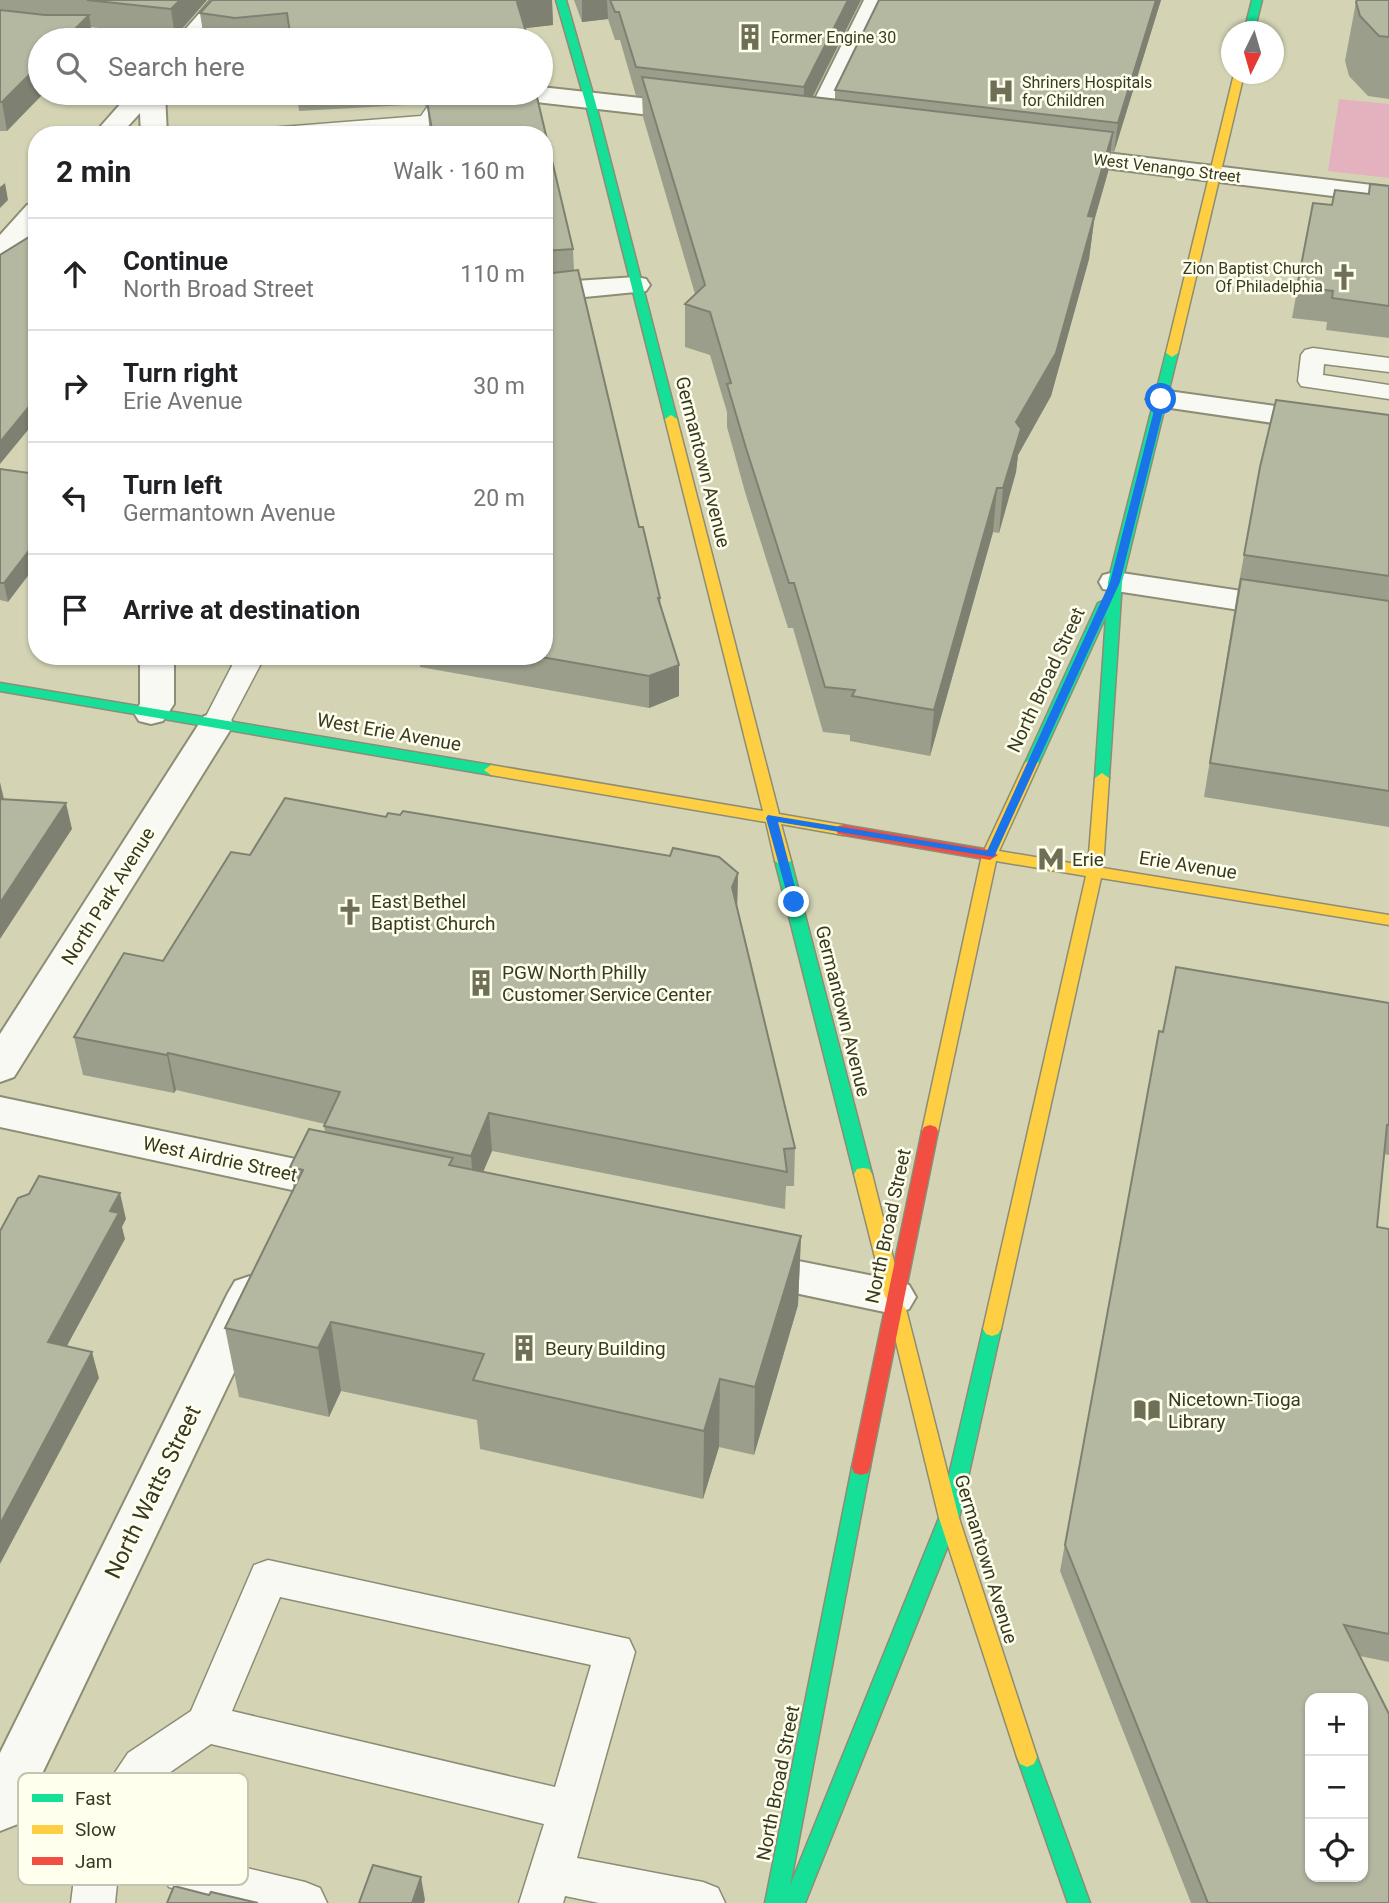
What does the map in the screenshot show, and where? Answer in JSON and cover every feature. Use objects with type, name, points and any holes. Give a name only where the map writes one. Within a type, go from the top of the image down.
[{"type":"main road","name":"Germantown Avenue","points":[[561,0],[590,101],[949,1518],[1002,1687],[1079,1903]]},
{"type":"main road","points":[[1252,21],[1257,0]]},
{"type":"main road","name":"North Broad Street","points":[[794,1903],[949,1518],[1095,871],[1115,582],[1217,174],[1237,84]]},
{"type":"main road","name":"North Broad Street","points":[[776,1903],[894,1297],[990,855],[1115,582]]},
{"type":"main road","name":"West Erie Avenue","points":[[0,687],[772,818]]},
{"type":"main road","name":"Erie Avenue","points":[[772,818],[1389,920]]},
{"type":"street","points":[[199,28],[224,0]]},
{"type":"street","points":[[842,129],[802,124],[876,0]]},
{"type":"street","points":[[0,27],[28,30]]},
{"type":"street","points":[[553,96],[724,115]]},
{"type":"street","points":[[114,126],[133,105]]},
{"type":"street","points":[[153,105],[154,126]]},
{"type":"street","name":"West Venango Street","points":[[1034,152],[1389,195]]},
{"type":"street","points":[[0,251],[28,221]]},
{"type":"street","points":[[553,291],[636,285]]},
{"type":"street","points":[[1161,399],[1389,432]]},
{"type":"street","points":[[1115,582],[1389,623]]},
{"type":"street","points":[[151,713],[157,704],[158,665]]},
{"type":"street","name":"North Park Avenue","points":[[0,1067],[216,724]]},
{"type":"street","name":"West Airdrie Street","points":[[0,1112],[288,1216],[373,1192]]},
{"type":"street","name":"North Watts Street","points":[[0,1807],[288,1216]]},
{"type":"street","points":[[709,1260],[894,1297]]},
{"type":"lane","points":[[399,126],[428,122],[439,105]]},
{"type":"lane","points":[[1389,365],[1313,355],[1310,382],[1389,392]]},
{"type":"lane","points":[[216,724],[246,665]]},
{"type":"lane","points":[[139,1773],[143,1767],[206,1724],[268,1577],[615,1652],[546,1888],[703,1903]]},
{"type":"lane","points":[[206,1724],[569,1810]]},
{"type":"lane","points":[[143,1767],[144,1773]]},
{"type":"lane","points":[[93,1903],[95,1885]]},
{"type":"lane","points":[[232,1885],[305,1903]]},
{"type":"shaded area","points":[[1339,99],[1389,104],[1389,178],[1328,171]]},
{"type":"building","points":[[87,0],[180,0],[171,9]]},
{"type":"building","points":[[212,0],[533,0],[517,2],[525,28],[289,28],[287,13],[235,18],[200,13]]},
{"type":"building","points":[[610,0],[848,0],[804,87],[636,67],[619,12],[615,12]]},
{"type":"building","name":"Shriners Hospitals for Children","points":[[879,0],[1156,0],[1118,123],[835,90]]},
{"type":"building","points":[[1357,0],[1389,0],[1389,37],[1379,36],[1360,16]]},
{"type":"building","points":[[0,10],[45,15],[89,15],[76,28],[28,28],[28,76],[0,102]]},
{"type":"building","points":[[642,77],[1113,132],[1088,216],[1094,217],[1056,353],[1016,422],[1021,429],[1003,488],[997,488],[934,710],[852,696],[855,690],[825,687],[794,583],[789,583],[746,448],[727,384],[731,383],[710,312],[685,304],[705,285]]},
{"type":"building","points":[[428,105],[539,105],[544,126],[431,126]]},
{"type":"building","points":[[553,165],[573,249],[553,250]]},
{"type":"building","name":"Zion Baptist Church Of Philadelphia","points":[[1370,184],[1389,186],[1389,306],[1332,298],[1333,291],[1297,287],[1313,203],[1332,205],[1335,190],[1369,194]]},
{"type":"building","points":[[28,238],[28,408],[0,442],[0,255]]},
{"type":"building","points":[[578,270],[639,527],[643,527],[658,598],[679,665],[649,676],[553,659],[553,273]]},
{"type":"building","points":[[1276,400],[1389,415],[1389,576],[1244,555],[1260,467]]},
{"type":"building","points":[[0,469],[28,473],[28,552],[4,583],[0,583]]},
{"type":"building","points":[[1241,579],[1389,601],[1389,791],[1210,763]]},
{"type":"building","points":[[285,798],[386,817],[388,813],[400,815],[403,811],[670,856],[673,848],[719,857],[738,873],[732,887],[795,1148],[784,1149],[787,1172],[489,1113],[471,1156],[324,1126],[340,1092],[168,1053],[167,1055],[74,1037],[124,953],[163,961],[231,852],[250,855]]},
{"type":"building","points":[[0,799],[66,803],[0,903]]},
{"type":"building","points":[[1176,967],[1389,1003],[1389,1125],[1377,1227],[1389,1229],[1389,1634],[1344,1625],[1389,1714],[1389,1903],[1208,1903],[1065,1545],[1159,1031],[1163,1032]]},
{"type":"building","points":[[309,1129],[453,1158],[449,1165],[801,1236],[755,1387],[720,1379],[704,1431],[473,1380],[484,1354],[331,1322],[318,1348],[225,1328],[303,1170],[290,1167]]},
{"type":"building","points":[[39,1176],[120,1193],[110,1211],[119,1213],[48,1342],[92,1352],[0,1524],[0,1231],[18,1198],[29,1194]]},
{"type":"building","points":[[373,1865],[421,1877],[412,1903],[359,1903]]},
{"type":"building","points":[[174,1886],[209,1895],[211,1892],[258,1903],[167,1903]]},
{"type":"traffic: fast","points":[[561,0],[590,101],[671,419]]},
{"type":"traffic: fast","points":[[1252,21],[1257,0]]},
{"type":"traffic: fast","points":[[1102,778],[1115,582],[1172,353]]},
{"type":"traffic: fast","points":[[1032,763],[1105,603]]},
{"type":"traffic: fast","points":[[0,687],[491,770]]},
{"type":"traffic: fast","points":[[783,861],[863,1174]]},
{"type":"traffic: fast","points":[[794,1903],[949,1518],[992,1329]]},
{"type":"traffic: fast","points":[[776,1903],[861,1467]]},
{"type":"traffic: fast","points":[[1027,1757],[1079,1903]]},
{"type":"traffic: slow","points":[[1172,353],[1237,84]]},
{"type":"traffic: slow","points":[[671,419],[783,861]]},
{"type":"traffic: slow","points":[[930,1131],[990,855],[1032,763]]},
{"type":"traffic: slow","points":[[491,770],[843,830]]},
{"type":"traffic: slow","points":[[992,1329],[1097,861],[1102,778]]},
{"type":"traffic: slow","points":[[990,855],[1389,920]]},
{"type":"traffic: slow","points":[[863,1174],[894,1297]]},
{"type":"traffic: slow","points":[[897,1309],[949,1518],[1027,1757]]},
{"type":"traffic: jam","points":[[843,830],[990,855]]},
{"type":"traffic: jam","points":[[861,1467],[930,1131]]},
{"type":"place","name":"Former Engine 30","points":[[750,37]]},
{"type":"place","name":"Shriners Hospitals for Children","points":[[1001,91]]},
{"type":"place","name":"Zion Baptist Church Of Philadelphia","points":[[1344,277]]},
{"type":"place","name":"Erie","points":[[1051,859]]},
{"type":"place","name":"East Bethel Baptist Church","points":[[350,912]]},
{"type":"place","name":"PGW North Philly Customer Service Center","points":[[481,983]]},
{"type":"place","name":"Beury Building","points":[[524,1348]]},
{"type":"place","name":"Nicetown-Tioga Library","points":[[1147,1410]]},
{"type":"route","points":[[794,902],[772,818],[990,855],[1115,582],[1161,399]]}]
